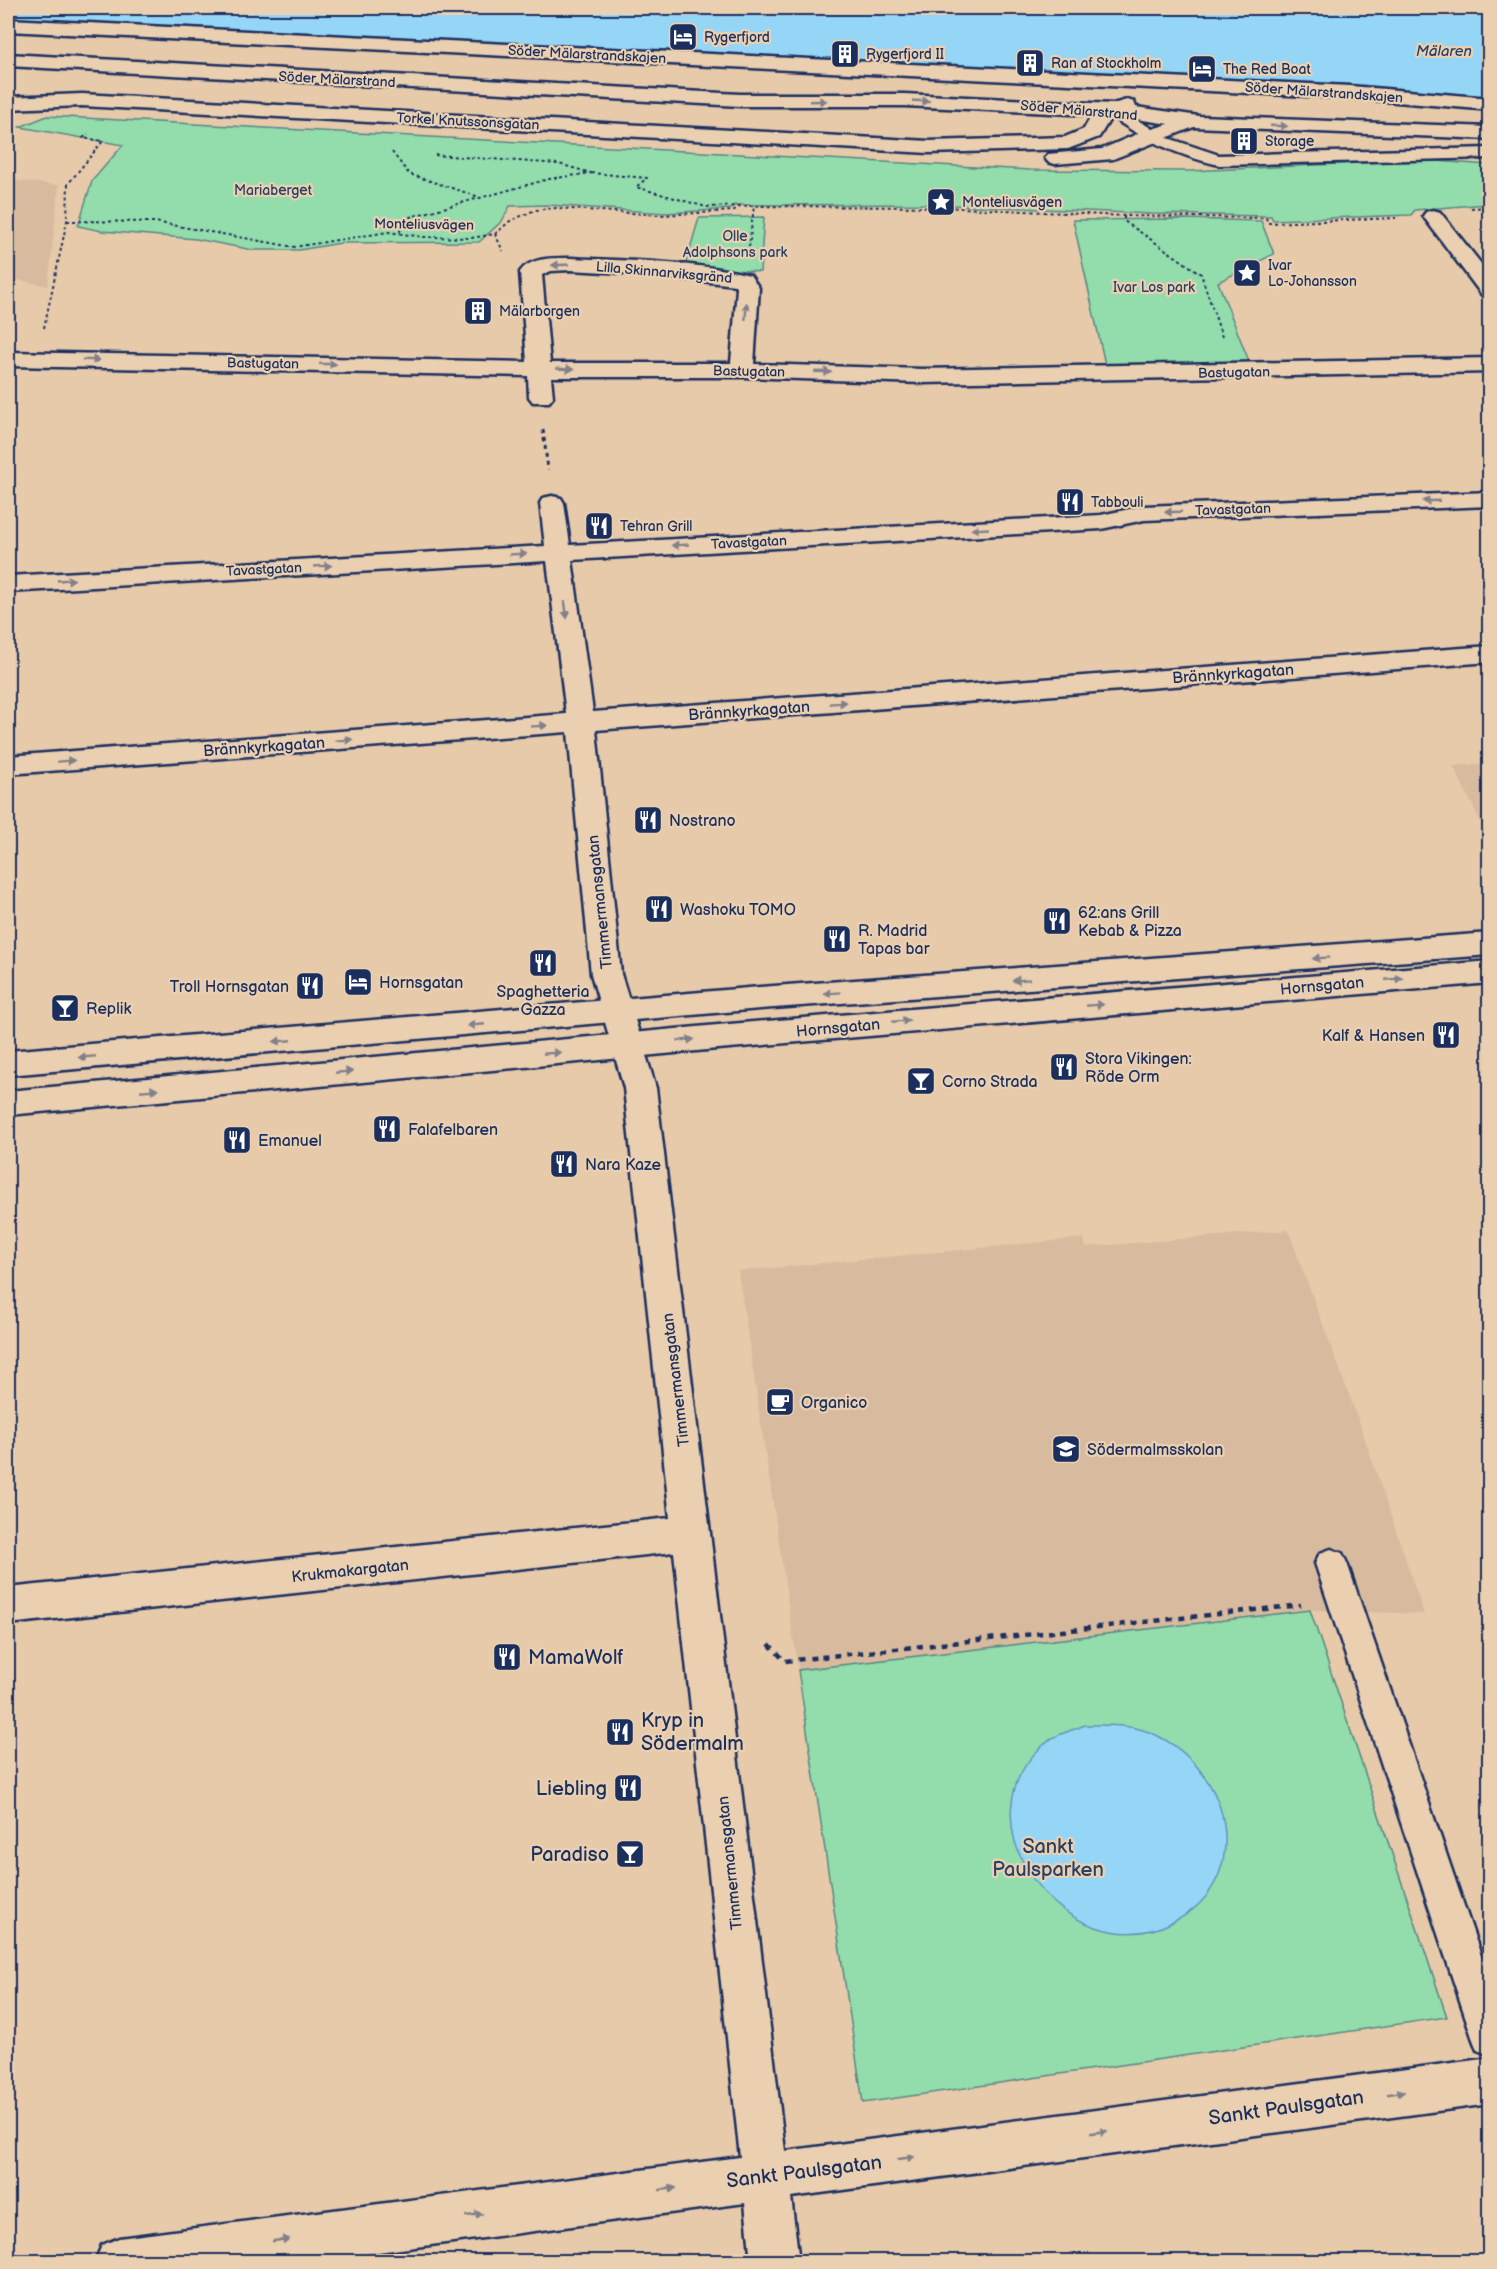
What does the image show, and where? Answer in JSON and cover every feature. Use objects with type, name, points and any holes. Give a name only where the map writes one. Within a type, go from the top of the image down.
[{"type":"street","name":"Söder Mälarstrandskajen","points":[[8,25],[1350,92],[1490,104]]},
{"type":"street","name":"Söder Mälarstrand","points":[[8,60],[797,102],[904,100],[1112,110],[1199,122],[1490,133]]},
{"type":"street","name":"Söder Mälarstrand","points":[[667,95],[868,85],[1050,91],[1490,118]]},
{"type":"street","points":[[1050,91],[1069,94],[1112,110],[1135,104],[1176,99]]},
{"type":"street","name":"Torkel Knutssonsgatan","points":[[8,102],[82,100],[929,147],[1023,147],[1068,143],[1092,133],[1102,115],[1112,110],[1124,129],[1124,135],[1119,142],[1101,151],[1071,157]]},
{"type":"street","name":"Torkel Knutssonsgatan","points":[[929,147],[984,155],[1071,157],[1117,153],[1149,136],[1199,122]]},
{"type":"street","points":[[1433,216],[1490,290]]},
{"type":"street","name":"Lilla Skinnarviksgränd","points":[[538,368],[531,272],[547,265],[570,264],[721,276],[742,280],[748,288],[742,370]]},
{"type":"street","name":"Bastugatan","points":[[11,365],[742,370],[922,375],[1235,372],[1490,365]]},
{"type":"street","points":[[538,368],[541,398]]},
{"type":"street","name":"Tavastgatan","points":[[8,584],[1101,522],[1144,513],[1490,499]]},
{"type":"street","name":"Timmermansgatan","points":[[552,503],[582,723],[606,974],[640,1088],[693,1533],[775,2262]]},
{"type":"street","name":"Brännkyrkagatan","points":[[8,765],[1490,654]]},
{"type":"street","name":"Hornsgatan","points":[[8,1103],[623,1029],[760,998],[1490,944]]},
{"type":"street","name":"Hornsgatan","points":[[8,1063],[623,1029],[1490,972]]},
{"type":"street","name":"Krukmakargatan","points":[[8,1606],[693,1533]]},
{"type":"street","name":"Sankt Paulsgatan","points":[[119,2262],[1490,2080]]},
{"type":"lane","points":[[1112,110],[1149,136],[1186,154],[1219,160],[1490,153]]},
{"type":"lane","points":[[1331,1563],[1490,2037]]},
{"type":"path","points":[[49,313],[67,221],[68,184],[103,141],[83,138],[93,131],[83,130]]},
{"type":"path","points":[[404,153],[392,152],[409,174],[478,197]]},
{"type":"path","points":[[427,155],[559,165],[591,173],[647,178],[636,187],[706,207],[740,206]]},
{"type":"path","points":[[400,232],[401,226],[410,217],[549,179],[591,173]]},
{"type":"path","name":"Monteliusvägen","points":[[67,221],[155,222],[294,247],[366,234],[400,232],[424,237],[471,238],[495,234],[510,220],[535,210],[556,207],[661,215],[733,211],[740,206],[944,207],[1124,216],[1266,218],[1268,223],[1433,216],[1440,210],[1490,207]]},
{"type":"path","points":[[748,250],[754,206]]},
{"type":"path","points":[[1124,216],[1124,221],[1201,274],[1235,372]]},
{"type":"path","points":[[543,432],[547,461]]},
{"type":"path","points":[[769,1644],[784,1660],[1344,1600]]},
{"type":"shaded area","points":[[8,180],[59,185],[48,286],[8,278]]},
{"type":"shaded area","points":[[1490,763],[1489,839],[1453,766]]},
{"type":"shaded area","name":"Södermalmsskolan","points":[[1288,1230],[1362,1430],[1424,1614],[1310,1610],[798,1670],[738,1271],[1084,1238],[1086,1247]]},
{"type":"shaded area","points":[[688,2252],[689,2261],[620,2261]]},
{"type":"green space","name":"Mariaberget","points":[[47,116],[1030,170],[1190,171],[1423,160],[1489,165],[1489,201],[1487,204],[1415,210],[1411,215],[1273,220],[1271,216],[1152,214],[953,205],[953,200],[932,200],[930,204],[735,205],[731,209],[665,213],[548,205],[510,206],[502,221],[479,242],[341,243],[299,250],[253,250],[196,239],[102,231],[78,226],[92,181],[123,145],[20,127]]},
{"type":"green space","name":"Olle Adolphsons park","points":[[764,217],[760,272],[685,266],[699,218]]},
{"type":"green space","name":"Ivar Los park","points":[[1073,220],[1261,221],[1274,254],[1218,282],[1250,364],[1106,369]]},
{"type":"green space","name":"Sankt Paulsparken","points":[[1310,1610],[1447,2017],[863,2103],[798,1670]]},
{"type":"water","name":"Mälaren","points":[[8,8],[1489,8],[1489,99],[8,20]]},
{"type":"water","points":[[1085,1725],[1130,1727],[1156,1735],[1191,1760],[1204,1776],[1214,1794],[1222,1813],[1225,1833],[1224,1854],[1219,1874],[1211,1889],[1200,1902],[1173,1922],[1133,1933],[1095,1927],[1061,1908],[1034,1880],[1016,1845],[1011,1808],[1022,1771],[1051,1739]]},
{"type":"place","name":"Rygerfjord","points":[[683,37]]},
{"type":"place","name":"Rygerfjord II","points":[[845,54]]},
{"type":"place","name":"Ran af Stockholm","points":[[1030,63]]},
{"type":"place","name":"The Red Boat","points":[[1202,69]]},
{"type":"place","name":"Storage","points":[[1244,141]]},
{"type":"place","name":"Monteliusvägen","points":[[941,202]]},
{"type":"place","name":"Ivar Lo-Johansson","points":[[1247,273]]},
{"type":"place","name":"Mälarborgen","points":[[478,311]]},
{"type":"place","name":"Tabbouli","points":[[1070,502]]},
{"type":"place","name":"Tehran Grill","points":[[599,526]]},
{"type":"place","name":"Nostrano","points":[[648,820]]},
{"type":"place","name":"Washoku TOMO","points":[[659,909]]},
{"type":"place","name":"62:ans Grill Kebab & Pizza","points":[[1057,921]]},
{"type":"place","name":"R. Madrid Tapas bar","points":[[837,939]]},
{"type":"place","name":"Spaghetteria Gazza","points":[[543,963]]},
{"type":"place","name":"Hornsgatan","points":[[358,982]]},
{"type":"place","name":"Troll Hornsgatan","points":[[310,986]]},
{"type":"place","name":"Replik","points":[[65,1008]]},
{"type":"place","name":"Kalf & Hansen","points":[[1446,1035]]},
{"type":"place","name":"Stora Vikingen: Röde Orm","points":[[1064,1067]]},
{"type":"place","name":"Corno Strada","points":[[921,1081]]},
{"type":"place","name":"Falafelbaren","points":[[387,1129]]},
{"type":"place","name":"Emanuel","points":[[237,1140]]},
{"type":"place","name":"Nara Kaze","points":[[564,1164]]},
{"type":"place","name":"Organico","points":[[780,1402]]},
{"type":"place","name":"Södermalmsskolan","points":[[1066,1449]]},
{"type":"place","name":"MamaWolf","points":[[507,1657]]},
{"type":"place","name":"Kryp in Södermalm","points":[[620,1732]]},
{"type":"place","name":"Liebling","points":[[628,1788]]},
{"type":"place","name":"Paradiso","points":[[630,1854]]}]
